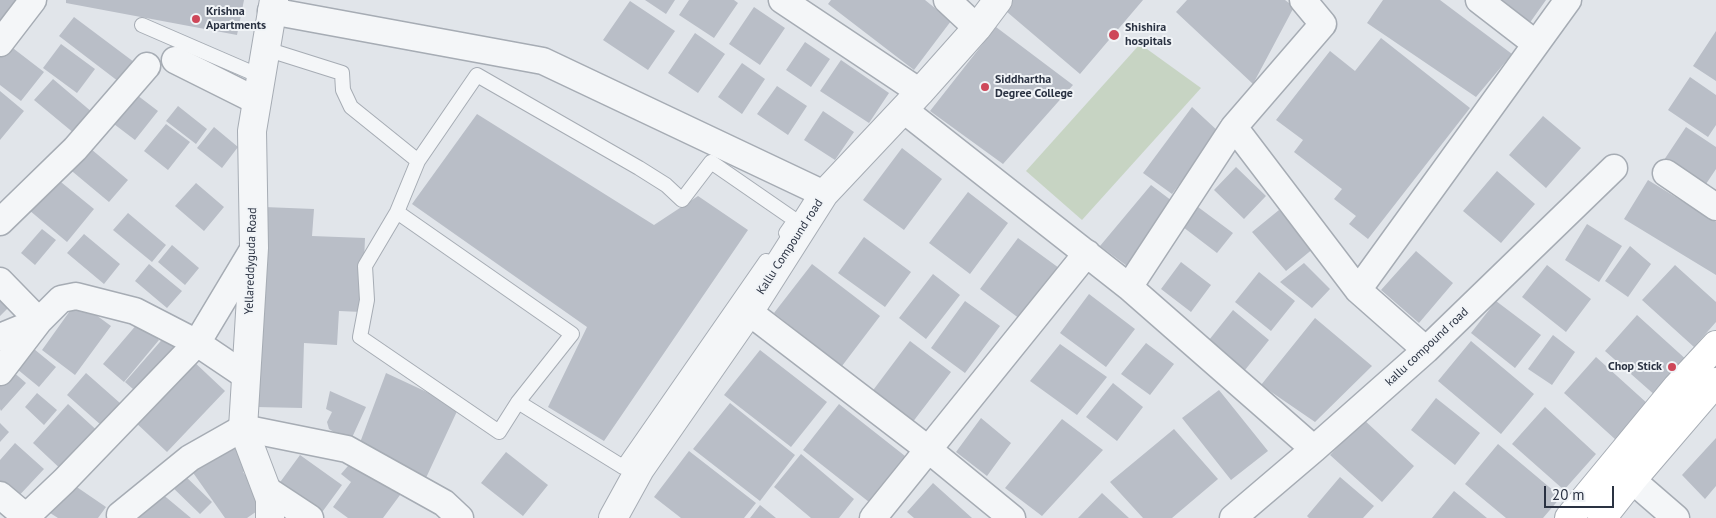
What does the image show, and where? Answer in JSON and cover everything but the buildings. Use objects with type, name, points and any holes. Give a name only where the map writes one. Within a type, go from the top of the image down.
[{"type":"main road","points":[[1569,518],[1677,387],[1716,345]]},
{"type":"main road","points":[[1602,518],[1632,480],[1712,396]]},
{"type":"street","points":[[0,43],[33,0]]},
{"type":"street","points":[[782,0],[912,101],[1314,449]]},
{"type":"street","points":[[947,0],[977,28]]},
{"type":"street","name":"Kallu Compound road","points":[[613,518],[640,469],[749,312],[824,194],[912,101],[977,28],[998,0]]},
{"type":"street","points":[[1129,287],[1234,126],[1323,24],[1303,0]]},
{"type":"street","points":[[1479,0],[1531,40]]},
{"type":"street","points":[[1358,290],[1531,40],[1552,0]]},
{"type":"street","points":[[1531,40],[1568,0]]},
{"type":"street","points":[[272,6],[543,61],[824,194]]},
{"type":"street","name":"Yellareddyguda Road","points":[[270,518],[270,499],[243,428],[254,248],[252,131],[272,6]]},
{"type":"street","points":[[175,60],[259,89]]},
{"type":"street","points":[[0,222],[75,149],[147,66]]},
{"type":"street","points":[[1234,126],[1358,290],[1426,350]]},
{"type":"street","name":"kallu compound road","points":[[1233,518],[1426,350],[1614,168]]},
{"type":"street","points":[[1666,173],[1716,207]]},
{"type":"street","points":[[0,495],[26,517],[64,481],[196,343],[254,248]]},
{"type":"street","points":[[873,518],[1088,253]]},
{"type":"street","points":[[0,281],[39,322]]},
{"type":"street","points":[[0,372],[39,322],[61,299],[76,296],[135,311],[196,343],[246,376]]},
{"type":"street","points":[[749,312],[929,450],[1012,518]]},
{"type":"street","points":[[0,338],[39,322]]},
{"type":"street","points":[[124,518],[120,515],[190,458],[243,428],[346,449],[444,503],[460,518]]},
{"type":"street","points":[[1632,480],[1676,518]]},
{"type":"street","points":[[266,489],[310,518]]},
{"type":"lane","points":[[142,25],[259,89]]},
{"type":"lane","points":[[266,49],[342,74],[343,90],[351,107],[418,161]]},
{"type":"lane","points":[[396,212],[572,334],[518,402],[499,432],[360,338],[367,300],[365,266],[396,212],[418,161],[477,75],[666,184],[682,200],[711,162],[795,220],[623,467],[518,402]]},
{"type":"green space","points":[[1140,44],[1201,88],[1082,220],[1026,171]]},
{"type":"place","name":"Krishna Apartments","points":[[196,19]]},
{"type":"place","name":"Shishira hospitals","points":[[1114,35]]},
{"type":"place","name":"Siddhartha Degree College","points":[[985,87]]},
{"type":"place","name":"Chop Stick","points":[[1672,367]]}]
